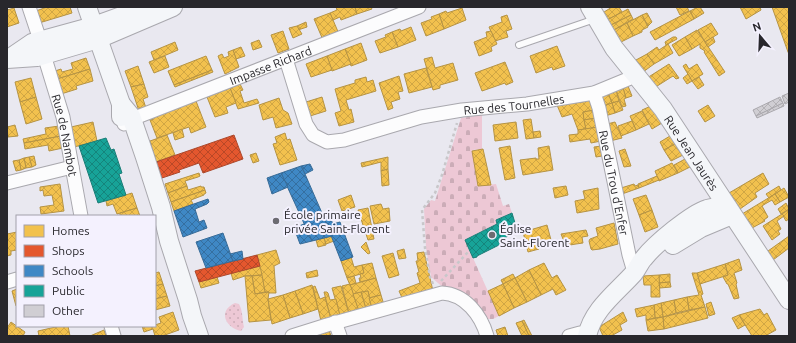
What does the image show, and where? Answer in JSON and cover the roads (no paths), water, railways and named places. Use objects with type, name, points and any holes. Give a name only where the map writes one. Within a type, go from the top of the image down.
[{"type":"main road","points":[[87,7],[121,104],[121,121],[128,122]]},
{"type":"main road","points":[[96,32],[146,7]]},
{"type":"main road","points":[[7,59],[32,43],[42,48],[173,7]]},
{"type":"main road","name":"Rue Jean Jaurès","points":[[593,13],[614,48],[663,109],[789,300]]},
{"type":"main road","points":[[128,122],[154,215]]},
{"type":"main road","points":[[128,122],[161,207],[169,241],[199,336]]},
{"type":"main road","points":[[690,218],[702,201],[707,176]]},
{"type":"main road","points":[[587,335],[592,320],[598,311],[659,243],[690,218],[708,208],[719,207],[730,212],[725,219],[706,225],[685,237],[634,272]]},
{"type":"main road","points":[[156,224],[166,261],[178,296],[192,316]]},
{"type":"street","name":"Rue de Nambot","points":[[29,7],[63,117],[81,215]]},
{"type":"street","name":"Impasse Richard","points":[[128,122],[419,7]]},
{"type":"street","name":"Rue des Tournelles","points":[[286,59],[306,124],[313,135],[327,142],[344,140],[421,117],[462,110],[527,104],[594,93],[628,79],[635,74]]},
{"type":"street","name":"Rue du Trou d'Enfer","points":[[594,93],[599,108],[634,272]]},
{"type":"street","points":[[7,183],[72,167]]},
{"type":"street","points":[[292,336],[335,322],[377,312],[437,294],[449,293],[465,302],[483,322],[487,336]]},
{"type":"street","points":[[335,322],[340,336]]},
{"type":"street","points":[[569,336],[572,334],[587,335]]},
{"type":"lane","points":[[519,45],[593,13]]},
{"type":"place","name":"École primaire privée Saint-Florent","points":[[276,221]]},
{"type":"place","name":"Église Saint-Florent","points":[[492,235]]}]
